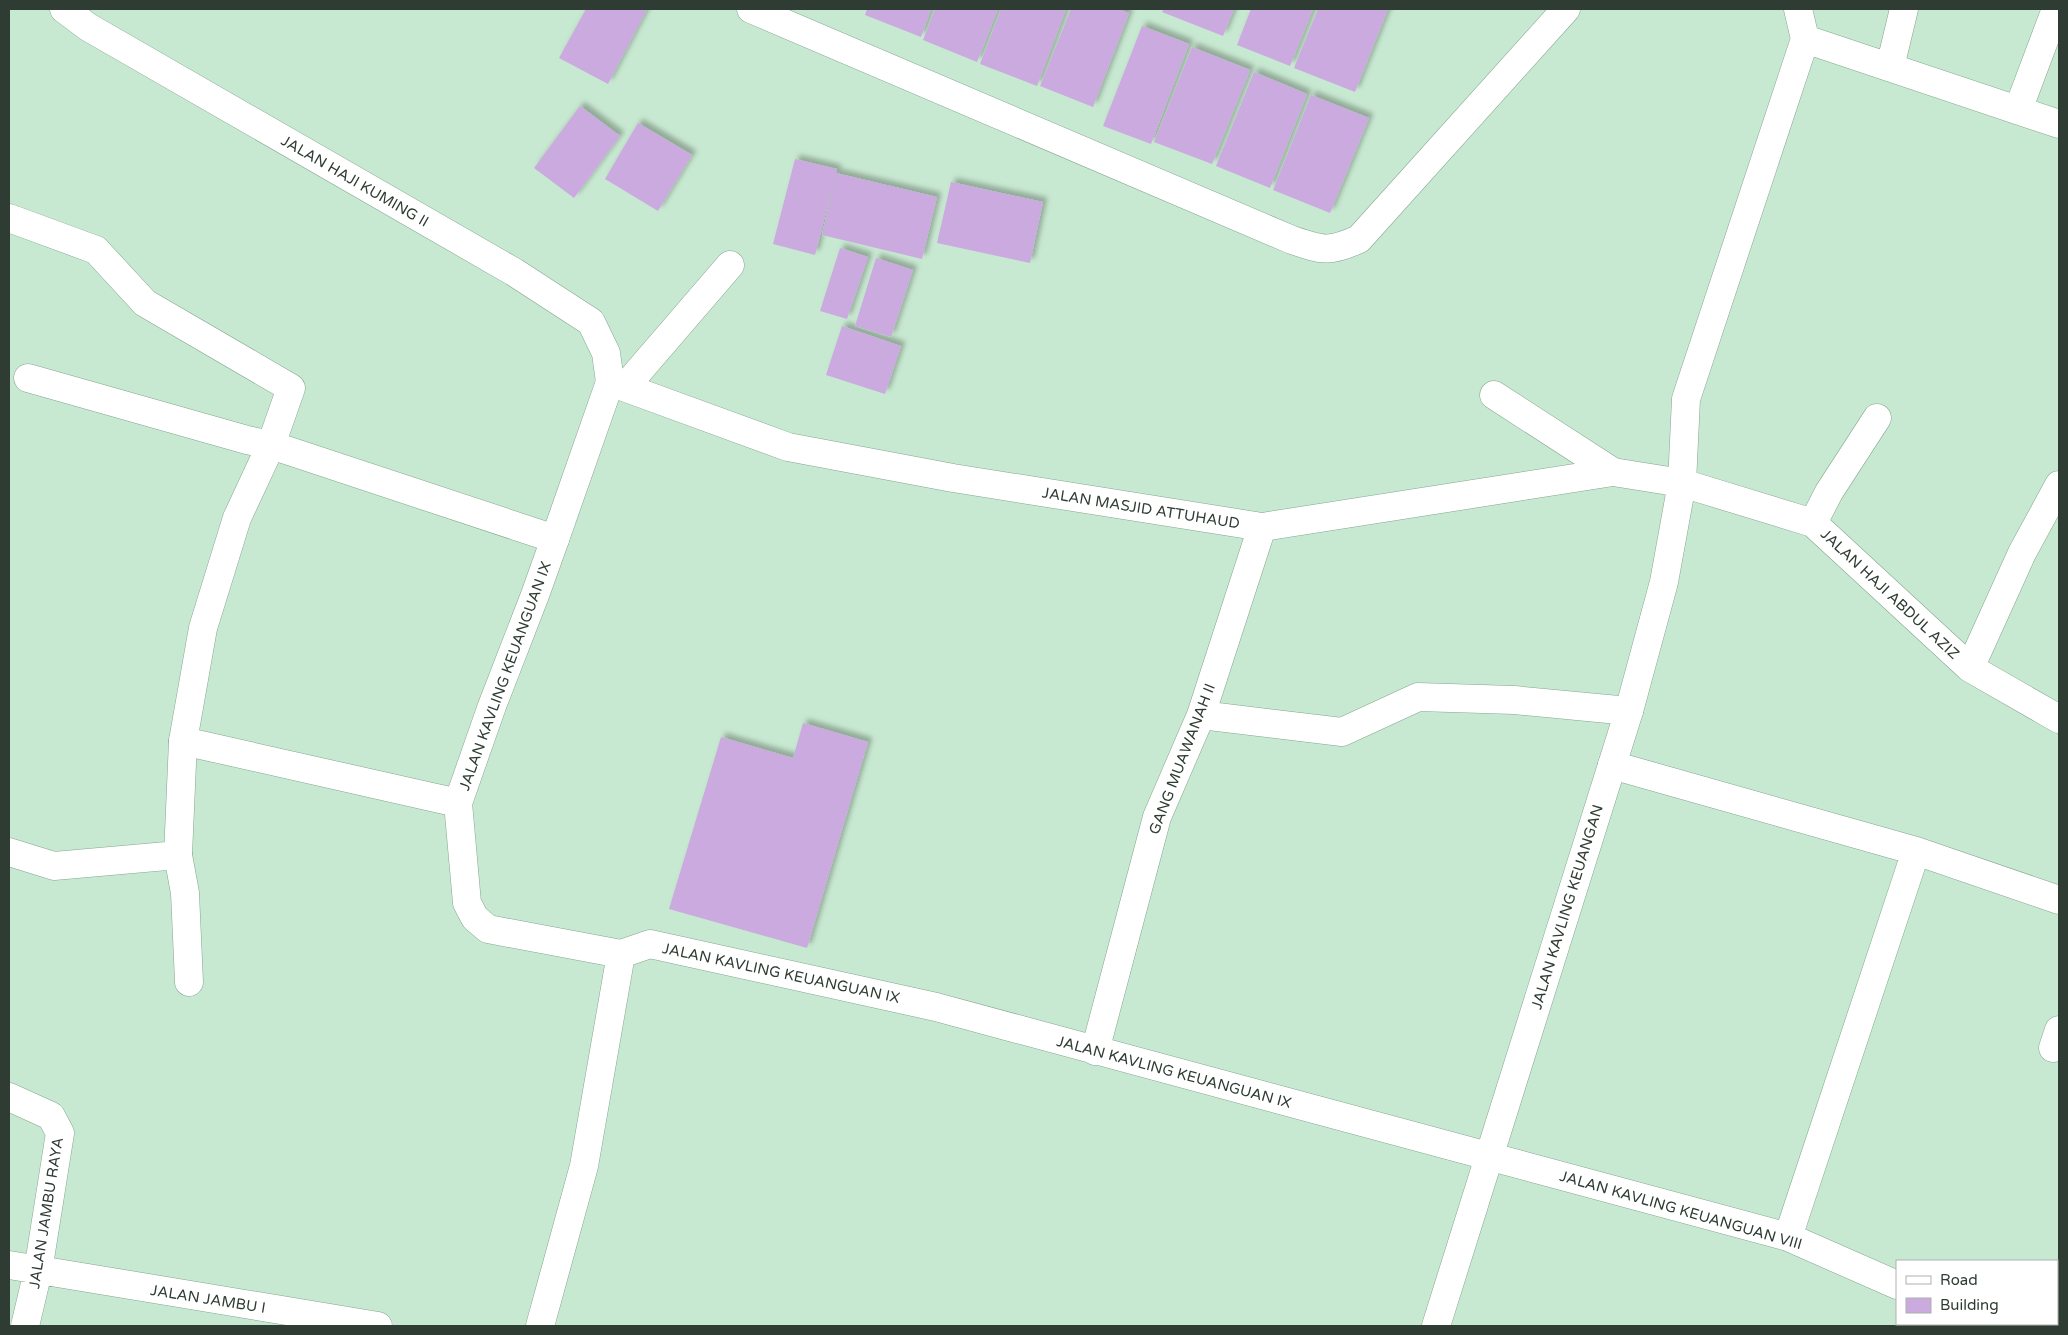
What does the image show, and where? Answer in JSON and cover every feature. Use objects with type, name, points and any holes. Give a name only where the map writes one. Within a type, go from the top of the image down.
[{"type":"street","name":"JALAN HAJI KUMING II","points":[[64,9],[88,27],[514,272],[591,322],[606,353],[617,384]]},
{"type":"street","points":[[751,9],[1292,240],[1321,250],[1340,248],[1359,239],[1560,10]]},
{"type":"street","points":[[1798,9],[1805,39],[2059,124]]},
{"type":"street","points":[[1890,68],[1904,9]]},
{"type":"street","points":[[2018,110],[2056,9]]},
{"type":"street","name":"JALAN KAVLING KEUANGAN","points":[[1436,1326],[1629,711],[1664,582],[1682,482],[1686,399],[1805,39]]},
{"type":"street","points":[[9,218],[96,250],[145,303],[291,388],[271,445],[237,518],[203,628],[183,740],[178,855],[185,893],[189,982]]},
{"type":"street","points":[[617,384],[730,265]]},
{"type":"street","points":[[28,378],[246,440],[271,445],[555,539]]},
{"type":"street","name":"JALAN MASJID ATTUHAUD","points":[[617,384],[788,447],[953,478],[1262,527],[1612,472],[1682,482]]},
{"type":"street","name":"JALAN KAVLING KEUANGUAN IX","points":[[617,384],[555,539],[536,595],[492,706],[458,803],[467,903],[474,918],[488,929],[621,954],[650,944],[936,1006],[1095,1051],[1490,1157]]},
{"type":"street","points":[[1494,394],[1612,472]]},
{"type":"street","points":[[1812,523],[1829,492],[1877,418]]},
{"type":"street","name":"JALAN HAJI ABDUL AZIZ","points":[[1682,482],[1812,523],[1970,668],[2059,719]]},
{"type":"street","points":[[1970,668],[2022,553],[2059,485]]},
{"type":"street","name":"GANG MUAWANAH II","points":[[1095,1051],[1157,817],[1201,715],[1262,527]]},
{"type":"street","points":[[1201,715],[1342,732],[1418,697],[1514,700],[1629,711]]},
{"type":"street","points":[[183,740],[458,803]]},
{"type":"street","points":[[1612,765],[1916,851],[2059,900]]},
{"type":"street","points":[[1788,1237],[1916,851]]},
{"type":"street","points":[[9,852],[54,866],[178,855]]},
{"type":"street","points":[[540,1326],[584,1166],[621,954]]},
{"type":"street","name":"JALAN JAMBU RAYA","points":[[9,1097],[51,1116],[60,1133],[38,1271],[26,1326]]},
{"type":"street","name":"JALAN KAVLING KEUANGUAN VIII","points":[[1490,1157],[1788,1237],[1896,1286]]},
{"type":"street","name":"JALAN JAMBU I","points":[[9,1265],[378,1326]]},
{"type":"building","points":[[586,9],[647,9],[608,84],[559,58]]},
{"type":"building","points":[[867,9],[931,9],[921,37],[865,15]]},
{"type":"building","points":[[935,9],[998,9],[977,62],[923,40]]},
{"type":"building","points":[[1001,9],[1066,9],[1037,86],[980,64]]},
{"type":"building","points":[[1071,9],[1118,9],[1129,13],[1093,107],[1040,86]]},
{"type":"building","points":[[1164,9],[1234,9],[1223,36],[1162,12]]},
{"type":"building","points":[[1251,9],[1313,9],[1290,66],[1237,45]]},
{"type":"building","points":[[1318,9],[1388,9],[1355,92],[1294,68]]},
{"type":"building","points":[[1142,26],[1189,44],[1151,144],[1103,126]]},
{"type":"building","points":[[1192,47],[1250,70],[1212,164],[1154,142]]},
{"type":"building","points":[[1254,72],[1307,94],[1270,188],[1216,166]]},
{"type":"building","points":[[1311,95],[1369,118],[1330,213],[1273,190]]},
{"type":"building","points":[[580,106],[620,136],[574,198],[534,168]]},
{"type":"building","points":[[638,123],[692,155],[658,211],[605,179]]},
{"type":"building","points":[[795,159],[837,169],[815,255],[773,244]]},
{"type":"building","points":[[836,173],[937,197],[922,259],[822,235]]},
{"type":"building","points":[[951,182],[1043,202],[1030,263],[937,243]]},
{"type":"building","points":[[840,248],[868,257],[847,319],[820,311]]},
{"type":"building","points":[[876,258],[913,270],[891,337],[855,326]]},
{"type":"building","points":[[842,326],[901,346],[885,394],[826,375]]},
{"type":"building","points":[[803,723],[868,742],[807,948],[669,909],[721,737],[793,758]]}]
